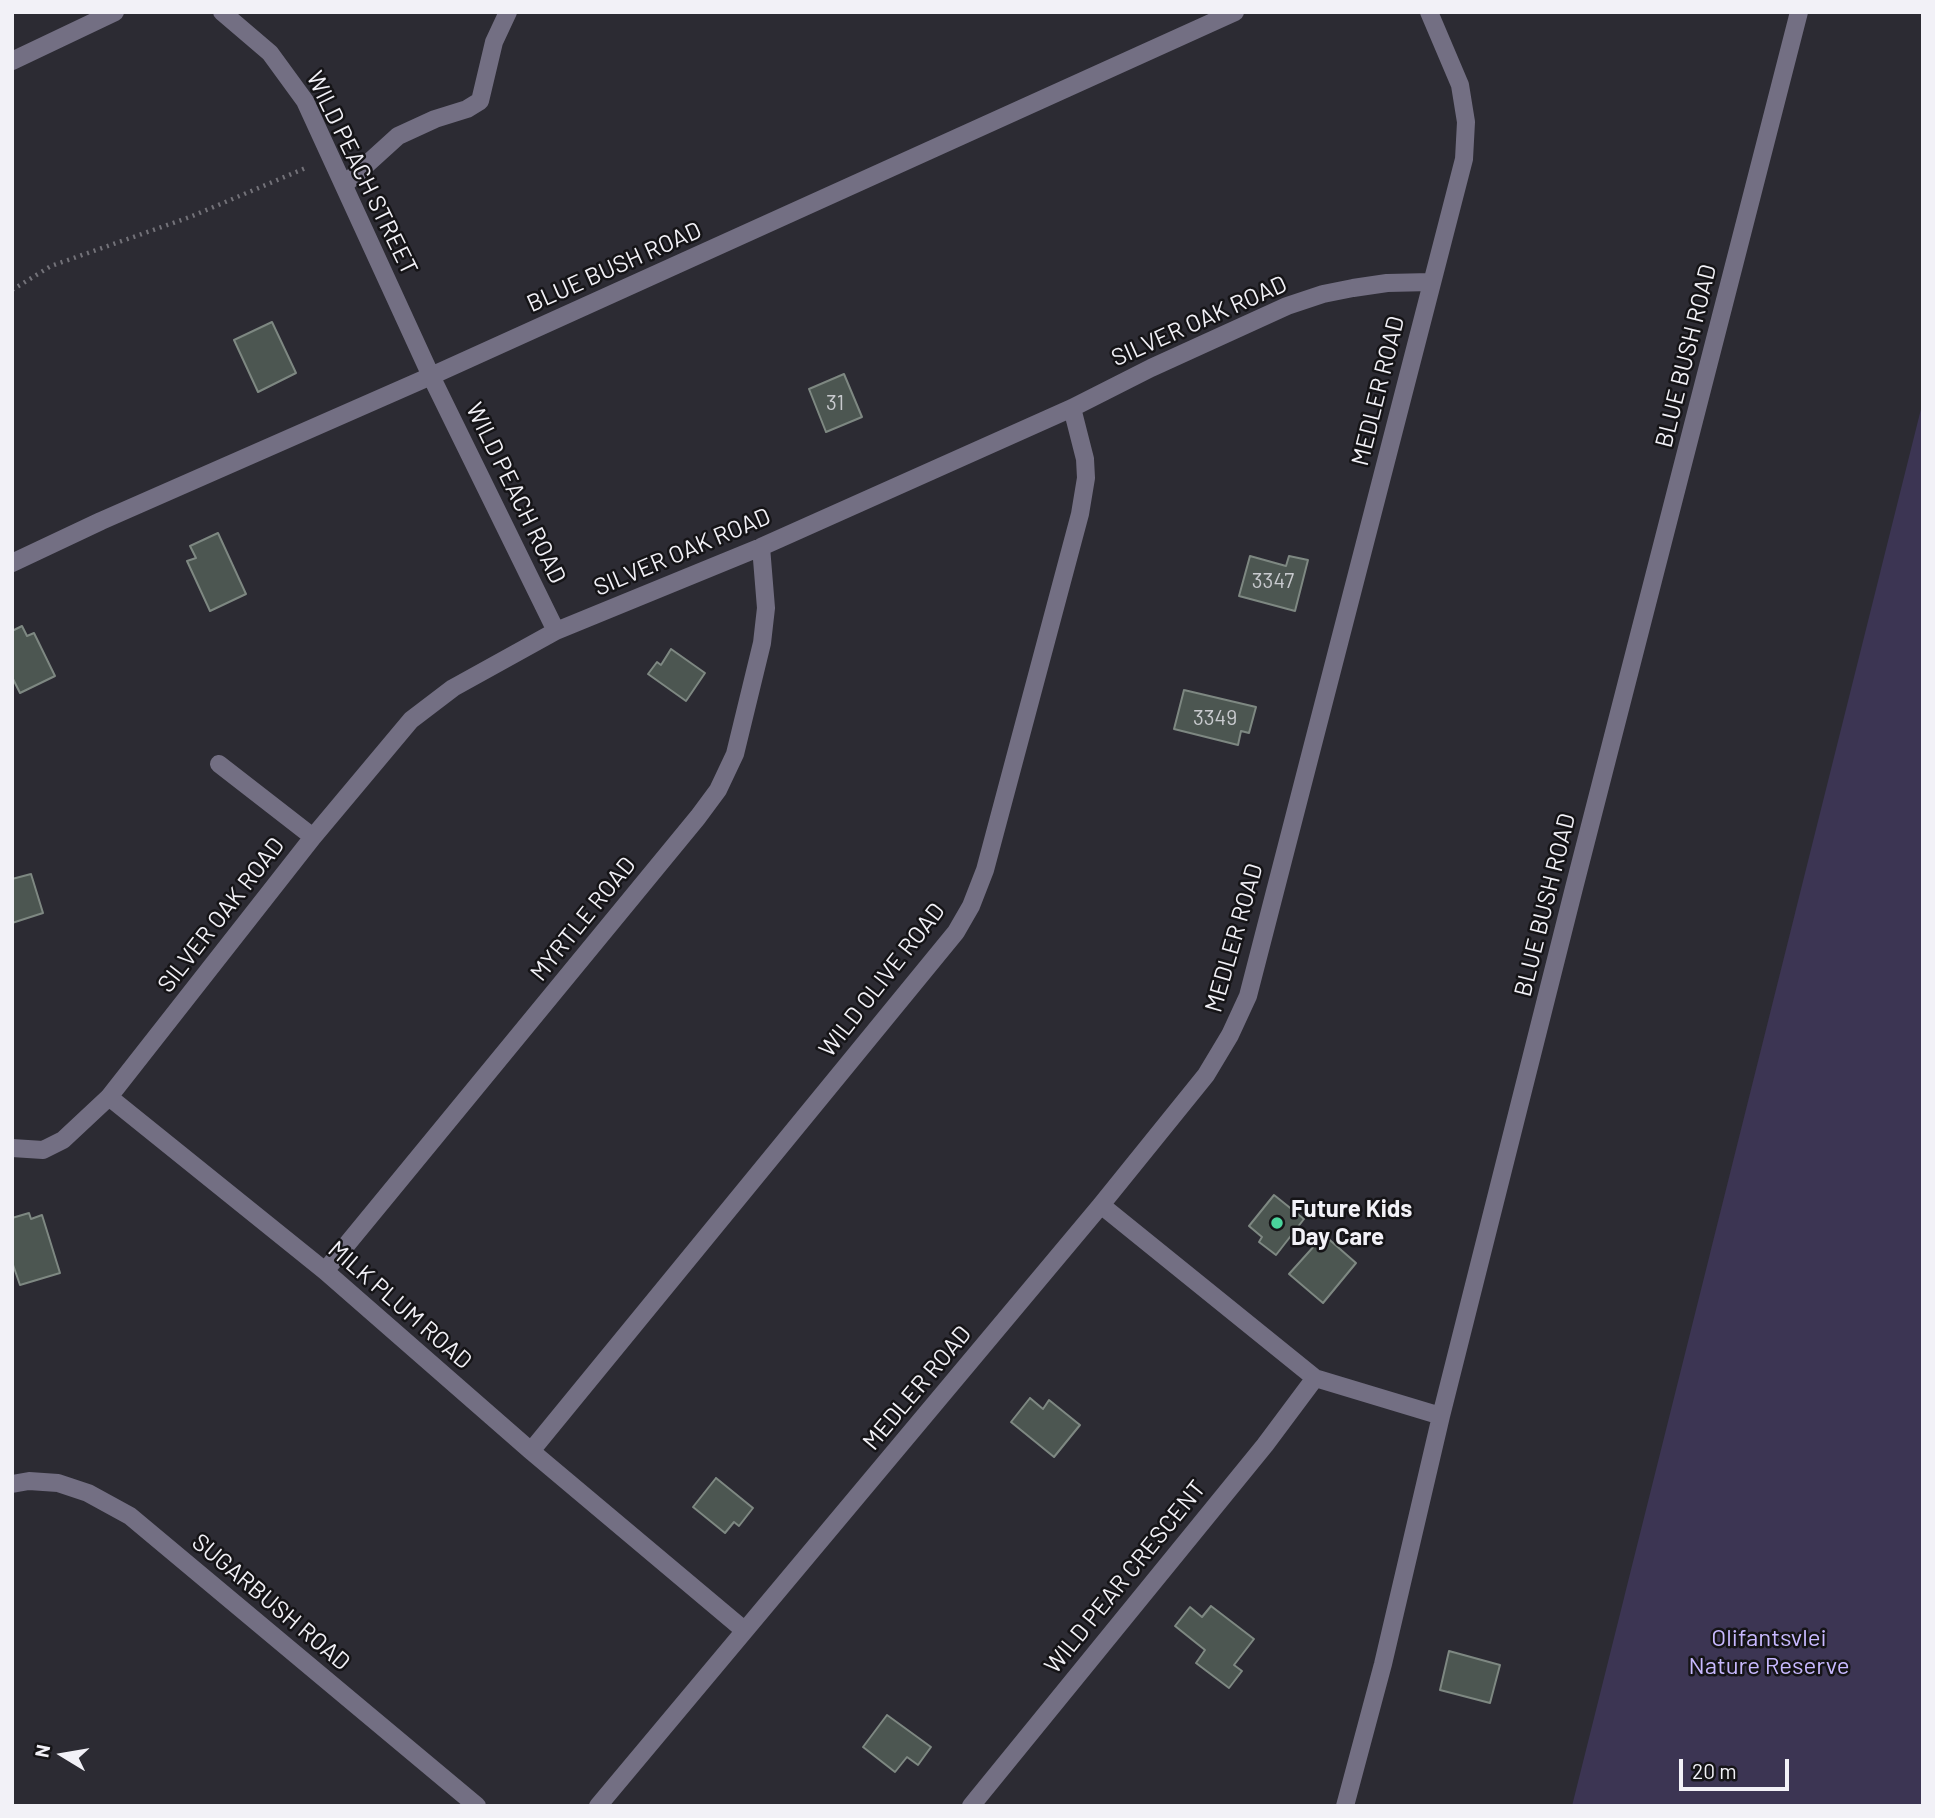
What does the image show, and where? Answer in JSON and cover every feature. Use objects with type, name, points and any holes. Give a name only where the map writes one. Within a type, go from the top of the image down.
[{"type":"street","points":[[12,61],[115,12]]},
{"type":"street","name":"WILD PEACH STREET","points":[[222,12],[270,53],[305,101],[431,376]]},
{"type":"street","points":[[344,185],[398,136],[435,119],[467,109],[480,101],[494,42],[508,12]]},
{"type":"street","name":"BLUE BUSH ROAD","points":[[12,563],[1235,12]]},
{"type":"street","name":"MEDLER ROAD","points":[[598,1806],[1101,1205],[1206,1075],[1230,1035],[1248,996],[1464,159],[1466,122],[1460,85],[1429,12]]},
{"type":"street","name":"BLUE BUSH ROAD","points":[[1441,1416],[1799,12]]},
{"type":"street","name":"SILVER OAK ROAD","points":[[109,1097],[313,837],[411,720],[433,701],[556,631],[761,547],[1072,408],[1151,368],[1287,306],[1323,294],[1353,288],[1387,283],[1431,282]]},
{"type":"street","name":"WILD PEACH ROAD","points":[[431,376],[556,631]]},
{"type":"street","name":"WILD OLIVE ROAD","points":[[531,1451],[947,943],[971,905],[985,870],[1080,514],[1086,478],[1085,458],[1072,408]]},
{"type":"street","name":"MYRTLE ROAD","points":[[325,1271],[718,790],[735,754],[762,643],[766,608],[761,547]]},
{"type":"street","points":[[219,764],[313,837]]},
{"type":"street","points":[[12,1148],[43,1150],[63,1140],[109,1097]]},
{"type":"street","name":"MILK PLUM ROAD","points":[[109,1097],[325,1271],[531,1451],[744,1630]]},
{"type":"street","points":[[1101,1205],[1315,1378],[1441,1416],[1383,1664],[1346,1806]]},
{"type":"street","name":"WILD PEAR CRESCENT","points":[[971,1806],[1265,1445],[1315,1378]]},
{"type":"street","name":"SUGARBUSH ROAD","points":[[12,1484],[29,1481],[58,1483],[88,1493],[130,1516],[477,1806]]},
{"type":"path","points":[[12,290],[51,266],[190,217],[331,156]]},
{"type":"green space","name":"Olifantsvlei Nature Reserve","points":[[1923,401],[1923,1806],[1572,1806]]},
{"type":"building","points":[[272,322],[296,373],[258,392],[234,340]]},
{"type":"building","points":[[844,374],[862,417],[826,432],[809,389]]},
{"type":"building","points":[[218,533],[246,594],[210,611],[187,561],[196,558],[190,546]]},
{"type":"building","points":[[1250,556],[1286,566],[1289,556],[1308,560],[1295,611],[1239,596]]},
{"type":"building","points":[[22,626],[27,636],[34,633],[55,676],[20,693],[12,677],[12,631]]},
{"type":"building","points":[[671,649],[705,673],[686,701],[648,674],[657,662],[661,665]]},
{"type":"building","points":[[1184,690],[1256,707],[1249,733],[1241,731],[1238,745],[1174,729]]},
{"type":"building","points":[[31,874],[43,913],[12,923],[12,879]]},
{"type":"building","name":"Future Kids Day Care","points":[[1274,1195],[1304,1219],[1276,1255],[1259,1242],[1262,1237],[1249,1226]]},
{"type":"building","points":[[29,1213],[31,1219],[42,1215],[60,1273],[20,1285],[12,1262],[12,1218]]},
{"type":"building","points":[[1324,1235],[1356,1263],[1323,1303],[1289,1274]]},
{"type":"building","points":[[1030,1398],[1043,1409],[1049,1400],[1080,1425],[1054,1457],[1011,1422]]},
{"type":"building","points":[[716,1478],[753,1508],[739,1526],[734,1522],[725,1533],[693,1507]]},
{"type":"building","points":[[1211,1606],[1254,1639],[1234,1665],[1242,1671],[1229,1688],[1196,1663],[1205,1650],[1175,1626],[1190,1607],[1202,1617]]},
{"type":"building","points":[[1449,1651],[1500,1665],[1490,1703],[1440,1690]]},
{"type":"building","points":[[887,1715],[931,1747],[918,1765],[907,1757],[895,1772],[863,1747]]},
{"type":"place","name":"Future Kids Day Care","points":[[1277,1223]]}]
